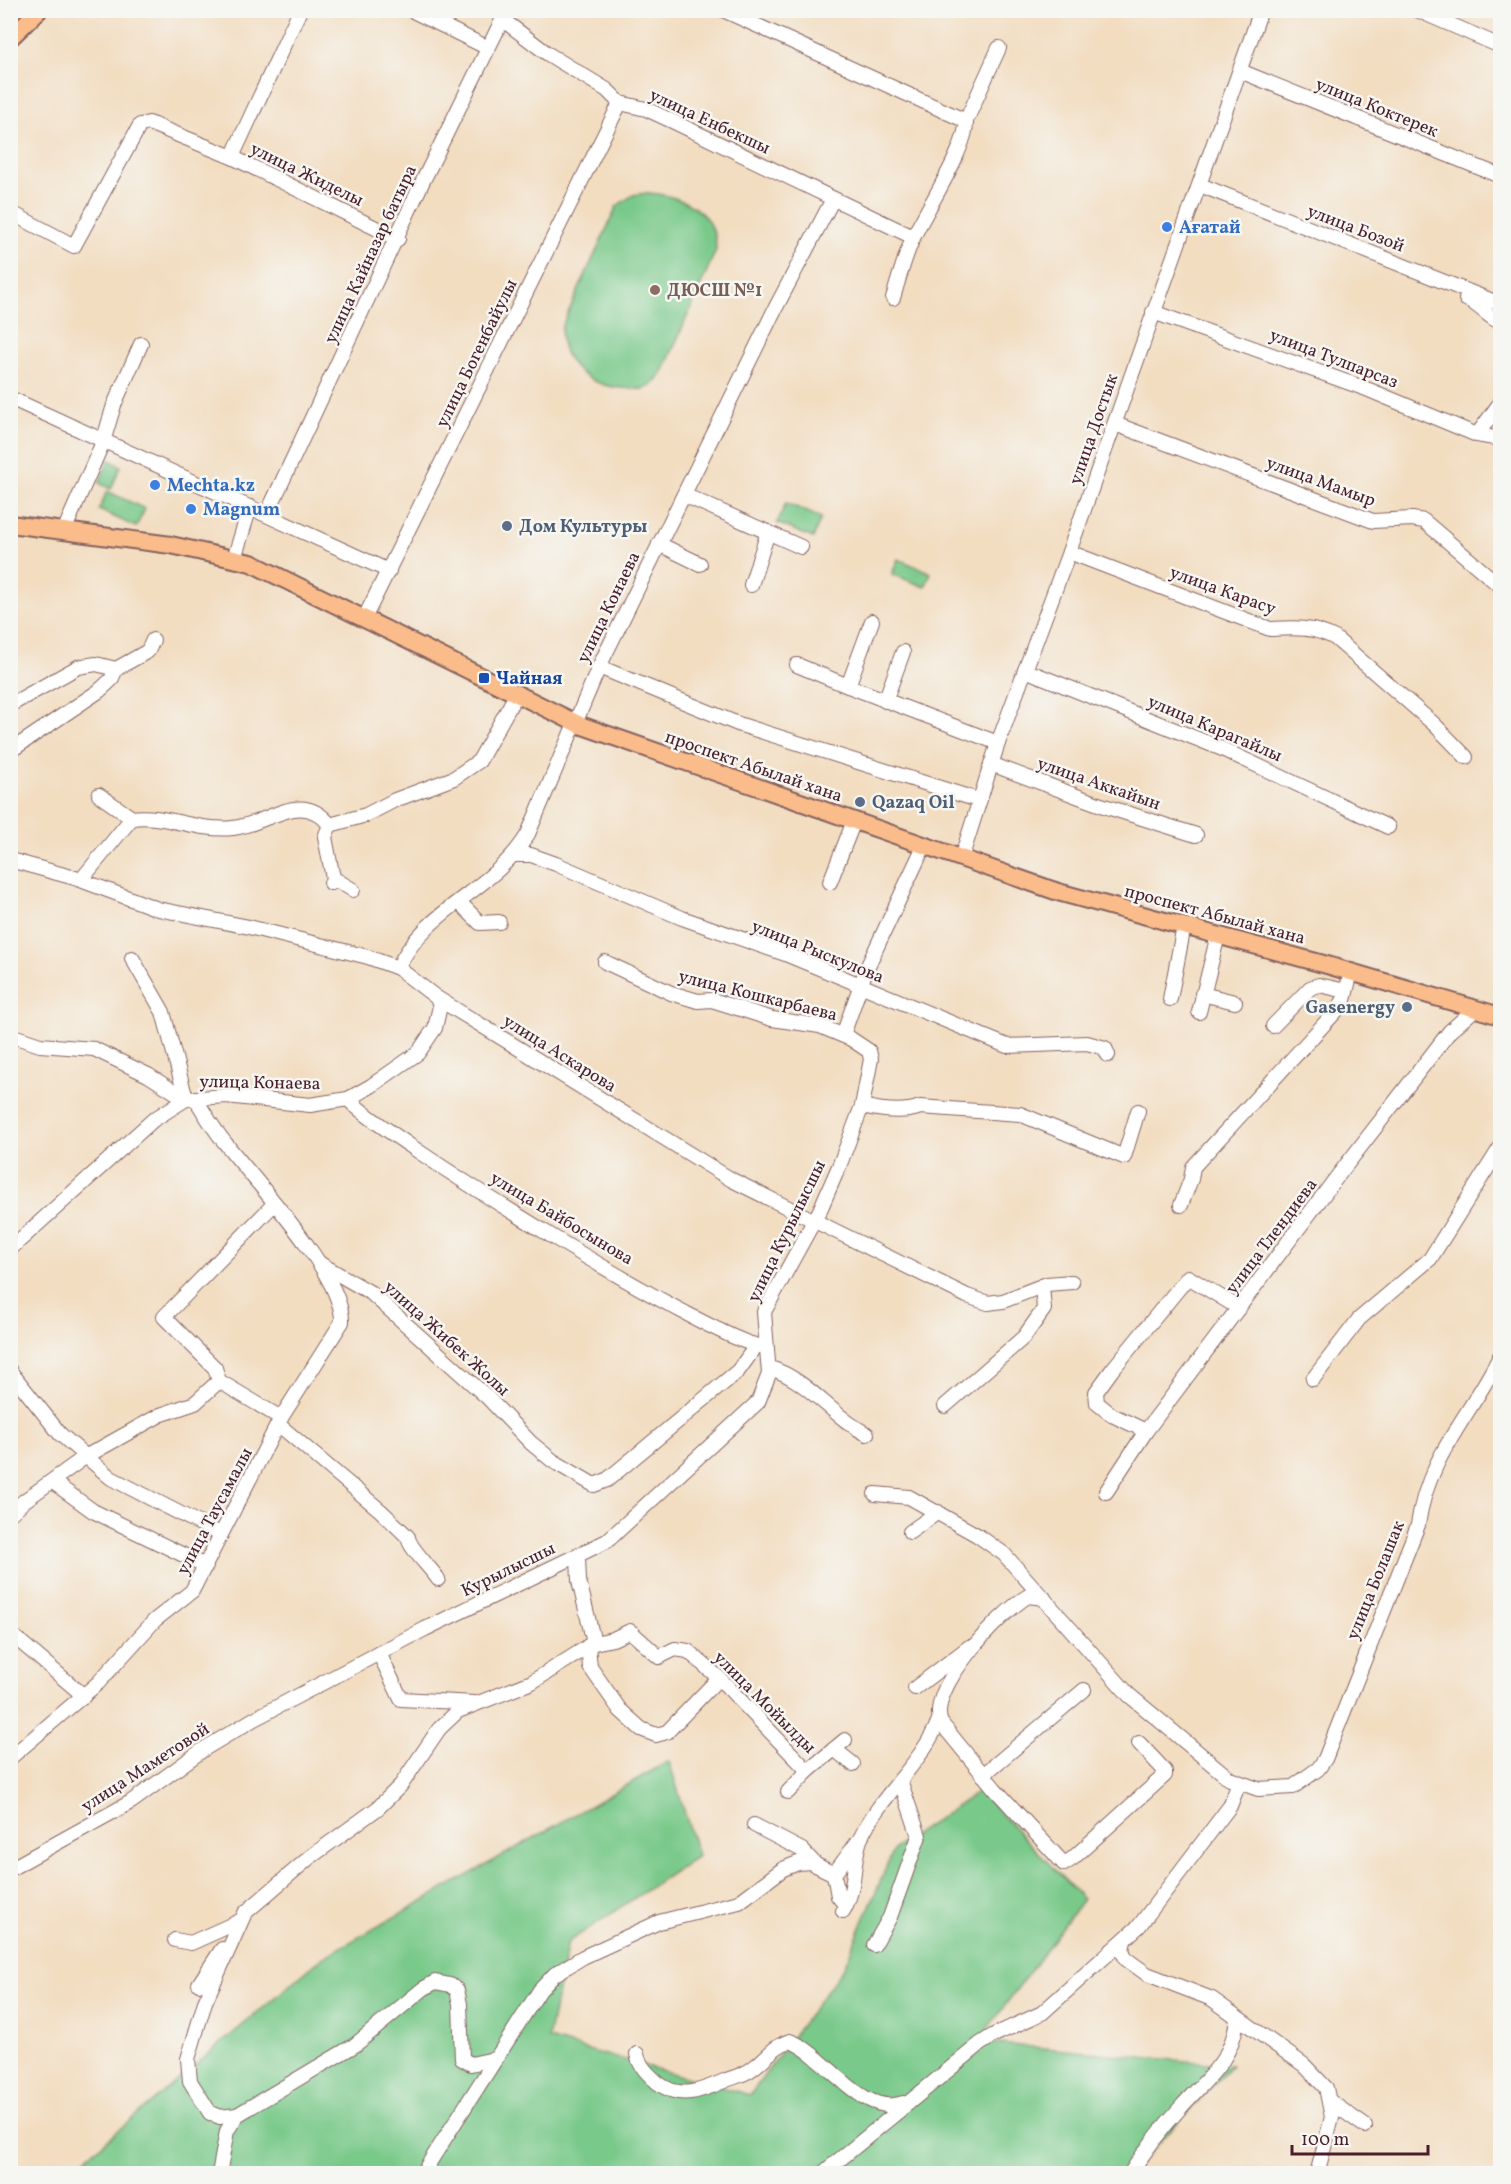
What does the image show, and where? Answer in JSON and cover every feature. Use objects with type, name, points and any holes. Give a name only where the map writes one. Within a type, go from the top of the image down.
[{"type":"main road","points":[[10,38],[39,10]]},
{"type":"main road","name":"проспект Абылай хана","points":[[10,524],[171,544],[234,559],[272,573],[573,722],[1058,892],[1351,972],[1500,1016]]},
{"type":"street","name":"улица Жиделы","points":[[232,157],[300,10]]},
{"type":"street","points":[[411,10],[488,48]]},
{"type":"street","points":[[723,10],[966,121]]},
{"type":"street","name":"улица Достык","points":[[961,859],[998,743],[1069,552],[1262,10]]},
{"type":"street","points":[[1417,10],[1500,46]]},
{"type":"street","name":"улица Кайназар батыра","points":[[267,514],[505,15]]},
{"type":"street","name":"улица Енбекшы","points":[[505,15],[548,54],[606,90],[620,103],[646,109],[913,237]]},
{"type":"street","points":[[892,298],[913,237],[957,151],[966,129],[966,121],[999,48]]},
{"type":"street","name":"улица Коктерек","points":[[1240,71],[1500,177]]},
{"type":"street","name":"улица Богенбайулы","points":[[364,619],[620,103]]},
{"type":"street","name":"улица Жиделы","points":[[10,212],[74,246],[140,125],[158,125],[232,157],[398,239]]},
{"type":"street","name":"улица Бозой","points":[[1200,185],[1500,304]]},
{"type":"street","name":"улица Конаева","points":[[398,968],[416,939],[459,902],[492,878],[516,855],[533,823],[573,722],[599,667],[775,309],[833,199]]},
{"type":"street","points":[[1443,281],[1442,287],[1481,306],[1493,319],[1500,322]]},
{"type":"street","name":"улица Тулпарсаз","points":[[1153,312],[1369,390],[1477,435],[1500,440]]},
{"type":"street","points":[[64,531],[103,442],[114,405],[141,344]]},
{"type":"street","points":[[10,398],[103,442],[267,514],[389,572]]},
{"type":"street","points":[[1477,435],[1500,403]]},
{"type":"street","name":"улица Мамыр","points":[[1115,424],[1373,521],[1412,519],[1424,521],[1500,586]]},
{"type":"street","points":[[684,495],[801,547]]},
{"type":"street","points":[[234,559],[250,507]]},
{"type":"street","points":[[751,585],[768,532]]},
{"type":"street","points":[[659,544],[700,564]]},
{"type":"street","name":"улица Карасу","points":[[1069,552],[1270,629],[1304,627],[1318,629],[1335,638],[1428,718],[1466,757]]},
{"type":"street","points":[[848,686],[872,621]]},
{"type":"street","points":[[10,751],[99,691],[111,680],[116,669],[148,651],[153,640]]},
{"type":"street","points":[[885,701],[903,652]]},
{"type":"street","points":[[10,705],[78,667],[96,664],[116,669]]},
{"type":"street","points":[[797,665],[998,743]]},
{"type":"street","points":[[599,667],[738,724],[978,800]]},
{"type":"street","name":"улица Карагайлы","points":[[1025,670],[1221,748],[1388,826]]},
{"type":"street","points":[[330,825],[366,815],[395,800],[454,778],[479,760],[516,695]]},
{"type":"street","name":"улица Аккайын","points":[[991,764],[1101,805],[1196,834]]},
{"type":"street","points":[[99,795],[132,818],[160,819],[202,829],[232,828],[263,820],[285,811],[307,807],[321,813],[330,825]]},
{"type":"street","points":[[81,880],[132,818]]},
{"type":"street","points":[[830,882],[854,821]]},
{"type":"street","points":[[330,825],[325,837],[332,880],[353,890]]},
{"type":"street","points":[[843,1035],[861,984],[924,846]]},
{"type":"street","name":"улица Рыскулова","points":[[516,855],[531,855],[556,864],[682,918],[861,984],[871,991],[1007,1046],[1087,1043],[1105,1048],[1108,1055]]},
{"type":"street","name":"улица Аскарова","points":[[10,860],[81,880],[158,909],[344,950],[398,968],[437,998],[675,1147],[813,1222],[967,1296],[988,1303],[1004,1301],[1042,1286],[1072,1282]]},
{"type":"street","points":[[459,902],[480,923],[499,922]]},
{"type":"street","points":[[1170,999],[1184,927]]},
{"type":"street","points":[[1218,936],[1197,1005],[1235,1002]]},
{"type":"street","points":[[132,958],[163,1012],[191,1099]]},
{"type":"street","name":"улица Кошкарбаева","points":[[605,962],[671,993],[698,1001],[712,1000],[772,1019],[806,1022],[843,1035],[868,1051]]},
{"type":"street","points":[[1181,1205],[1192,1167],[1338,1009],[1351,972]]},
{"type":"street","points":[[1273,1026],[1310,988],[1319,985],[1346,991]]},
{"type":"street","name":"улица Конаева","points":[[10,1249],[153,1119],[191,1099],[226,1096],[310,1105],[348,1099],[417,1053],[435,1028],[440,1006],[437,998]]},
{"type":"street","name":"улица Тлендиева","points":[[1106,1492],[1146,1431],[1450,1031],[1475,1009]]},
{"type":"street","name":"улица Жибек Жолы","points":[[10,1035],[40,1045],[94,1049],[148,1074],[191,1099],[317,1262],[371,1293],[487,1397],[531,1443],[561,1467],[594,1485],[607,1480],[738,1371],[763,1343]]},
{"type":"street","name":"улица Курылысшы","points":[[761,1395],[770,1368],[763,1343],[764,1312],[832,1183],[862,1106],[871,1059],[868,1051]]},
{"type":"street","name":"улица Байбосынова","points":[[348,1099],[357,1109],[398,1137],[529,1222],[706,1324],[763,1343]]},
{"type":"street","points":[[862,1106],[880,1110],[914,1110],[920,1107],[1020,1114],[1124,1157],[1138,1110]]},
{"type":"street","points":[[1313,1379],[1359,1319],[1430,1258],[1500,1148]]},
{"type":"street","points":[[274,1204],[165,1317],[215,1368],[219,1381],[280,1421],[381,1511],[408,1537],[408,1542],[438,1579]]},
{"type":"street","name":"улица Таусамалы","points":[[10,1758],[84,1696],[129,1651],[155,1620],[192,1592],[280,1421],[342,1322],[343,1311],[317,1262]]},
{"type":"street","points":[[1146,1431],[1112,1415],[1097,1403],[1096,1392],[1112,1370],[1188,1277],[1239,1308]]},
{"type":"street","points":[[945,1406],[1024,1337],[1044,1309],[1042,1286]]},
{"type":"street","name":"улица Болашак","points":[[1239,1783],[1258,1789],[1293,1787],[1318,1769],[1325,1759],[1418,1525],[1421,1500],[1432,1469],[1500,1356]]},
{"type":"street","points":[[770,1368],[800,1382],[829,1409],[867,1434]]},
{"type":"street","points":[[10,1371],[60,1434],[85,1457],[123,1486],[220,1534]]},
{"type":"street","points":[[10,1514],[24,1501],[85,1457],[160,1415],[195,1403],[219,1381]]},
{"type":"street","name":"Курылысшы","points":[[236,1730],[379,1653],[561,1561],[578,1557],[607,1541],[752,1411],[761,1395]]},
{"type":"street","points":[[53,1482],[93,1511],[206,1566]]},
{"type":"street","points":[[822,2174],[906,2102],[994,2035],[1042,2013],[1124,1941],[1155,1908],[1230,1806],[1239,1783],[1201,1756],[1129,1695],[1004,1554],[938,1512],[909,1497],[875,1494]]},
{"type":"street","points":[[910,1532],[938,1512]]},
{"type":"street","points":[[578,1557],[579,1581],[591,1645],[590,1667],[621,1710],[641,1729],[656,1735],[667,1731],[719,1678]]},
{"type":"street","points":[[915,1688],[978,1641],[1020,1601],[1028,1596],[1044,1598]]},
{"type":"street","name":"улица Мойылды","points":[[591,1645],[634,1632],[659,1657],[675,1649],[688,1651],[719,1678],[808,1771],[839,1745],[852,1764]]},
{"type":"street","points":[[10,1633],[84,1696]]},
{"type":"street","points":[[862,1836],[852,1895],[845,1908],[838,1896],[834,1874],[930,1738],[939,1720],[940,1699],[978,1641]]},
{"type":"street","points":[[494,2059],[471,2064],[462,2060],[457,1990],[450,1985],[435,1982],[423,1989],[355,2045],[237,2115],[219,2117],[210,2113],[190,2081],[188,2059],[205,2002],[246,1912],[309,1858],[378,1808],[401,1785],[439,1729],[458,1711],[532,1682],[591,1645]]},
{"type":"street","points":[[379,1653],[401,1699],[411,1702],[444,1699],[475,1703]]},
{"type":"street","points":[[983,1775],[1084,1690]]},
{"type":"street","points":[[939,1720],[983,1775],[1064,1864],[1165,1775],[1165,1771],[1139,1743]]},
{"type":"street","name":"улица Маметовой","points":[[10,1869],[131,1802],[188,1760],[236,1730]]},
{"type":"street","points":[[788,1792],[808,1771]]},
{"type":"street","points":[[874,1945],[890,1917],[919,1836],[900,1780]]},
{"type":"street","points":[[754,1825],[788,1842],[812,1858],[816,1865]]},
{"type":"street","points":[[422,2174],[540,1990],[567,1965],[659,1922],[739,1902],[783,1869],[798,1863],[816,1865],[834,1874]]},
{"type":"street","points":[[175,1940],[191,1942],[240,1921]]},
{"type":"street","points":[[1124,1941],[1122,1950],[1126,1959],[1147,1974],[1212,1999],[1304,2065],[1326,2088],[1332,2117],[1316,2172]]},
{"type":"street","points":[[199,1984],[216,1956],[231,1943]]},
{"type":"street","points":[[1130,2174],[1166,2125],[1227,2056],[1235,2039],[1237,2019]]},
{"type":"street","points":[[637,2054],[639,2062],[660,2084],[682,2094],[702,2091],[744,2074],[771,2050],[790,2041],[806,2047],[865,2098],[888,2106],[906,2102]]},
{"type":"street","points":[[1330,2102],[1365,2126]]},
{"type":"street","points":[[219,2174],[227,2131],[237,2115]]},
{"type":"street","points":[[219,2117],[227,2131]]},
{"type":"green space","points":[[647,193],[672,197],[703,215],[715,236],[716,250],[663,372],[652,385],[644,389],[610,386],[587,377],[570,361],[562,339],[562,326],[617,206],[633,195]]},
{"type":"green space","points":[[109,460],[121,466],[111,489],[99,483]]},
{"type":"green space","points":[[107,491],[145,509],[136,527],[99,510]]},
{"type":"green space","points":[[786,503],[821,518],[813,538],[777,523]]},
{"type":"green space","points":[[898,559],[931,573],[925,587],[892,574]]},
{"type":"green space","points":[[669,1761],[698,1856],[568,1942],[548,2039],[750,2095],[844,1967],[894,1849],[979,1791],[1083,1899],[978,2042],[1231,2065],[1131,2173],[67,2174],[322,1958]]},
{"type":"place","name":"Ағатай","points":[[1167,227]]},
{"type":"place","name":"ДЮСШ №1","points":[[655,290]]},
{"type":"place","name":"Mechta.kz","points":[[155,485]]},
{"type":"place","name":"Magnum","points":[[191,509]]},
{"type":"place","name":"Дом Культуры","points":[[507,526]]},
{"type":"place","name":"Чайная","points":[[484,678]]},
{"type":"place","name":"Qazaq Oil","points":[[860,802]]},
{"type":"place","name":"Gasenergy","points":[[1407,1007]]}]
